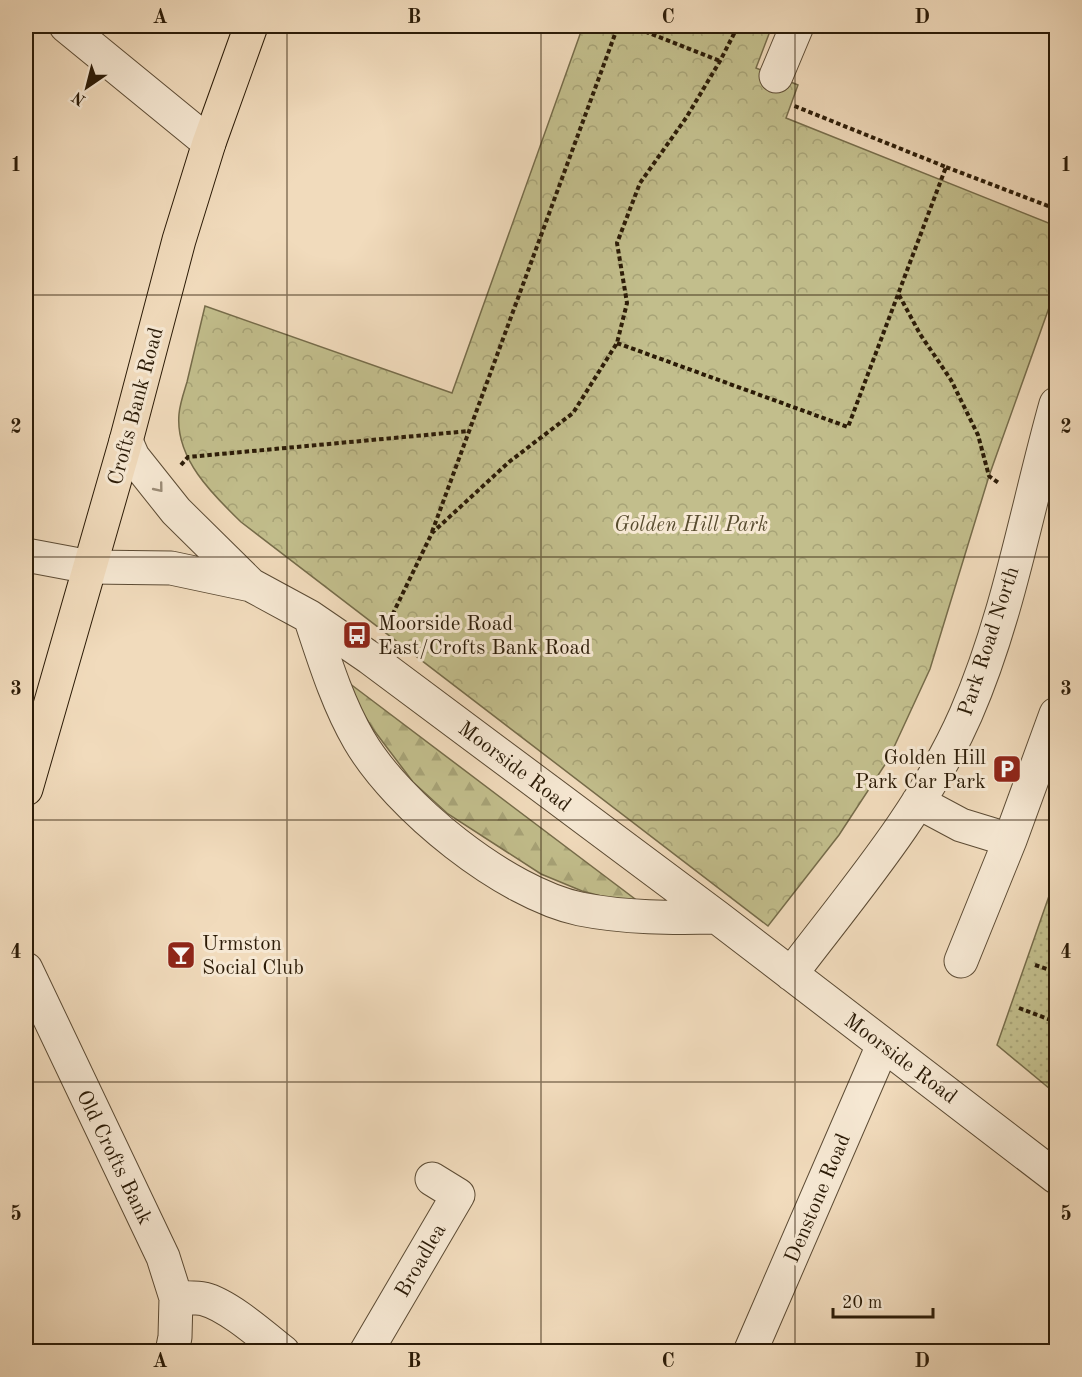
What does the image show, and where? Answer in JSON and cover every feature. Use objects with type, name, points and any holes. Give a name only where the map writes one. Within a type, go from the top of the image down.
[{"type":"main road","name":"Crofts Bank Road","points":[[26,789],[126,441],[179,240],[209,143],[251,26]]},
{"type":"street","points":[[66,26],[209,143]]},
{"type":"street","points":[[776,76],[797,26]]},
{"type":"street","name":"Park Road North","points":[[792,974],[918,802],[966,714],[994,637],[1056,404]]},
{"type":"street","name":"Moorside Road","points":[[126,441],[133,457],[176,511],[251,585],[310,618],[370,658],[717,917],[1056,1177]]},
{"type":"street","name":"Moorside Road","points":[[26,555],[90,567],[171,568],[251,585]]},
{"type":"street","points":[[310,618],[340,701],[360,741],[387,778],[419,812],[455,843],[495,871],[537,894],[579,909],[627,916],[717,917]]},
{"type":"street","points":[[961,960],[1010,840],[1056,714]]},
{"type":"street","points":[[918,802],[961,825],[1010,840]]},
{"type":"street","name":"Old Crofts Bank","points":[[26,969],[163,1257],[176,1298],[175,1337],[172,1352]]},
{"type":"street","name":"Denstone Road","points":[[751,1351],[883,1045]]},
{"type":"street","name":"Broadlea","points":[[366,1352],[458,1195],[432,1179]]},
{"type":"street","points":[[176,1298],[206,1299],[219,1305],[283,1352]]},
{"type":"path","points":[[370,658],[432,533],[618,26]]},
{"type":"path","points":[[631,26],[720,61]]},
{"type":"path","points":[[432,533],[509,462],[573,412],[617,343],[627,303],[617,243],[640,183],[686,118],[738,26]]},
{"type":"path","points":[[776,76],[769,96],[1056,209]]},
{"type":"path","points":[[617,343],[848,427],[946,166]]},
{"type":"path","points":[[898,294],[920,334],[951,380],[978,435],[989,476],[1005,488],[1033,496]]},
{"type":"path","points":[[161,490],[188,457],[469,431]]},
{"type":"path","points":[[1049,926],[1056,929]]},
{"type":"path","points":[[1035,965],[1056,972]]},
{"type":"path","points":[[1019,1008],[1056,1022]]},
{"type":"green space","name":"Golden Hill Park","points":[[583,26],[772,26],[756,68],[798,85],[786,118],[1056,226],[1056,288],[989,476],[930,669],[888,760],[839,835],[768,926],[241,522],[198,474],[189,460],[179,430],[180,406],[205,306],[452,393]]},
{"type":"green space","points":[[349,683],[639,902],[635,905],[582,891],[541,874],[448,814],[413,782],[373,729],[355,701]]},
{"type":"green space","points":[[1056,876],[1056,1094],[997,1045]]},
{"type":"place","name":"Moorside Road East/Crofts Bank Road","points":[[357,635]]},
{"type":"place","name":"Golden Hill Park Car Park","points":[[1007,769]]},
{"type":"place","name":"Urmston Social Club","points":[[181,955]]}]
